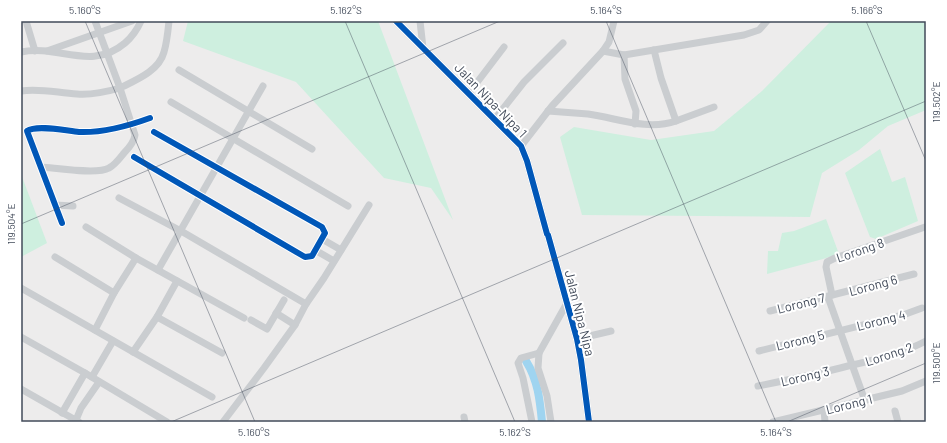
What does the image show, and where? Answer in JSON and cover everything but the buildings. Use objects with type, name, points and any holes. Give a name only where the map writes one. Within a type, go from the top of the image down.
[{"type":"street","points":[[26,21],[35,51]]},
{"type":"street","points":[[41,167],[92,171],[104,170],[120,158],[134,141],[135,135],[132,124],[95,21]]},
{"type":"street","points":[[46,52],[132,21]]},
{"type":"street","points":[[21,52],[35,51],[96,57],[108,54],[128,40],[137,30],[141,21]]},
{"type":"street","points":[[21,91],[42,90],[77,94],[107,92],[120,88],[151,70],[162,58],[165,50],[169,21]]},
{"type":"street","name":"Jalan Nipa-Nipa 1","points":[[396,21],[521,146],[527,161],[548,235]]},
{"type":"street","points":[[420,21],[424,48]]},
{"type":"street","points":[[521,146],[548,111],[603,52],[609,42],[614,21]]},
{"type":"street","points":[[603,52],[624,56],[752,33],[759,30],[767,21]]},
{"type":"street","points":[[495,119],[524,82],[563,43]]},
{"type":"street","points":[[469,93],[504,47]]},
{"type":"street","points":[[654,50],[661,78],[676,121]]},
{"type":"street","points":[[624,56],[625,79],[636,111],[635,124]]},
{"type":"street","points":[[179,70],[312,149]]},
{"type":"street","points":[[158,270],[263,86]]},
{"type":"street","points":[[171,102],[348,206]]},
{"type":"street","points":[[548,111],[589,114],[635,124],[665,124],[714,107]]},
{"type":"street","points":[[62,223],[41,167],[24,131],[33,128],[91,132],[132,124],[150,118]]},
{"type":"street","points":[[134,157],[305,257],[312,256],[325,233],[322,227],[154,132]]},
{"type":"street","points":[[119,198],[181,231],[306,304]]},
{"type":"street","points":[[56,205],[73,206]]},
{"type":"street","points":[[222,422],[295,325],[306,304],[369,205]]},
{"type":"street","points":[[86,227],[136,258],[267,329],[284,300]]},
{"type":"street","name":"Lorong 8","points":[[830,296],[826,267],[827,262],[925,227]]},
{"type":"street","name":"Jalan Nipa Nipa","points":[[548,235],[577,339],[589,422]]},
{"type":"street","points":[[322,239],[341,250]]},
{"type":"street","points":[[315,250],[334,262]]},
{"type":"street","points":[[55,258],[114,293]]},
{"type":"street","points":[[95,330],[114,293],[136,258]]},
{"type":"street","name":"Lorong 6","points":[[830,296],[914,274]]},
{"type":"street","points":[[134,352],[157,317],[177,281]]},
{"type":"street","points":[[21,288],[212,397]]},
{"type":"street","points":[[830,296],[840,330],[865,401]]},
{"type":"street","name":"Lorong 7","points":[[770,311],[830,296]]},
{"type":"street","points":[[551,422],[547,396],[538,368],[539,354],[567,303]]},
{"type":"street","name":"Lorong 4","points":[[840,330],[903,315],[922,308]]},
{"type":"street","points":[[276,313],[295,325]]},
{"type":"street","points":[[157,317],[222,352]]},
{"type":"street","name":"Lorong 5","points":[[760,351],[840,330]]},
{"type":"street","points":[[577,339],[611,331]]},
{"type":"street","points":[[21,338],[167,422]]},
{"type":"street","points":[[92,378],[113,341]]},
{"type":"street","name":"Lorong 2","points":[[852,365],[902,352],[926,341]]},
{"type":"street","points":[[532,422],[523,378],[518,363],[521,358],[539,354]]},
{"type":"street","name":"Lorong 3","points":[[758,386],[852,365]]},
{"type":"street","points":[[62,413],[85,374]]},
{"type":"street","name":"Lorong 1","points":[[773,422],[865,401],[902,391],[926,381]]},
{"type":"street","points":[[21,389],[73,420],[99,382]]},
{"type":"street","points":[[824,410],[825,422]]},
{"type":"street","points":[[895,411],[898,422]]},
{"type":"green space","points":[[188,21],[378,21],[453,220],[431,188],[384,178],[296,82],[183,41]]},
{"type":"green space","points":[[831,21],[926,21],[926,110],[888,126],[859,150],[822,173],[810,217],[582,215],[560,137],[574,127],[651,140],[714,131],[762,91]]},
{"type":"green space","points":[[880,149],[892,182],[905,177],[918,221],[876,239],[870,237],[845,173]]},
{"type":"green space","points":[[21,174],[47,243],[21,257]]},
{"type":"green space","points":[[826,219],[839,254],[767,274],[768,251],[778,251],[782,233],[794,231]]},
{"type":"waterway","points":[[526,361],[536,383],[542,422]]},
{"type":"cycle path","points":[[396,21],[521,146],[527,161],[577,339],[589,422]]},
{"type":"cycle path","points":[[62,223],[27,131],[38,128],[52,128],[88,132],[124,126],[150,118]]},
{"type":"cycle path","points":[[134,157],[305,257],[312,256],[325,233],[322,227],[154,132]]}]
